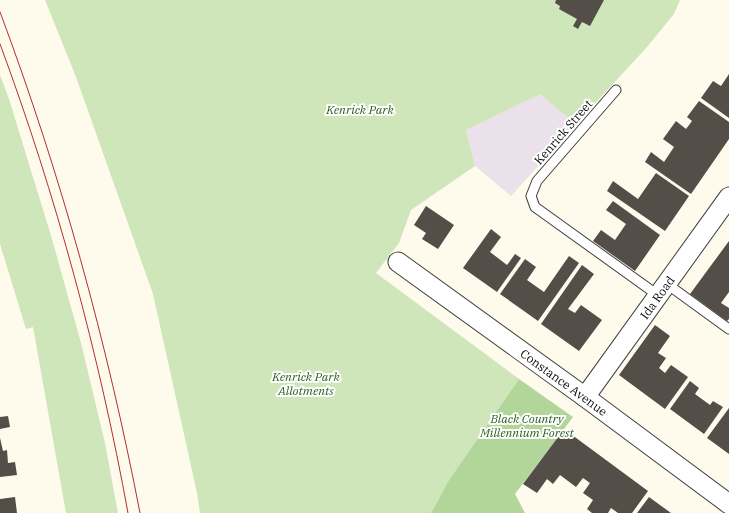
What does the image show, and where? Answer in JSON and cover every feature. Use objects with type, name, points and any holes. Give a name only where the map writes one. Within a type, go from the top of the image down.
[{"type":"street","name":"Ida Road","points":[[585,397],[729,197]]},
{"type":"street","name":"Constance Avenue","points":[[398,262],[585,397],[729,504]]},
{"type":"lane","name":"Kenrick Street","points":[[616,90],[537,181],[531,196],[535,207],[662,290]]},
{"type":"lane","points":[[662,290],[729,329]]},
{"type":"shaded area","points":[[540,93],[576,124],[511,196],[475,166],[466,130]]},
{"type":"green space","points":[[45,0],[680,0],[674,14],[647,47],[576,124],[540,94],[466,130],[475,166],[411,210],[399,243],[376,273],[519,379],[449,480],[431,513],[200,513],[197,493],[153,294],[76,77]]},
{"type":"green space","points":[[0,75],[9,99],[52,239],[81,343],[105,443],[118,513],[66,513],[33,327],[26,329],[0,244]]},
{"type":"green space","name":"Black Country Millennium Forest","points":[[519,379],[573,417],[515,494],[525,513],[431,513],[449,480]]},
{"type":"building","points":[[556,0],[604,0],[590,26],[582,22],[578,29],[573,26],[577,19],[559,9],[560,6],[555,3]]},
{"type":"building","points":[[729,74],[729,118],[701,98],[713,81],[721,86]]},
{"type":"building","points":[[699,101],[729,122],[729,139],[691,194],[645,162],[651,152],[664,162],[674,147],[663,139],[676,121],[686,129],[692,121],[687,117]]},
{"type":"building","points":[[656,173],[689,196],[665,231],[607,191],[613,181],[638,199]]},
{"type":"building","points":[[613,201],[660,235],[635,271],[593,241],[601,230],[615,240],[626,224],[606,210]]},
{"type":"building","points":[[426,206],[454,225],[438,249],[422,239],[426,233],[414,225]]},
{"type":"building","points":[[491,229],[501,237],[490,252],[507,265],[515,254],[521,258],[497,292],[463,268]]},
{"type":"building","points":[[729,241],[729,292],[721,303],[729,308],[729,319],[727,321],[690,294]]},
{"type":"building","points":[[569,256],[579,263],[538,321],[500,294],[525,259],[536,267],[527,280],[544,292]]},
{"type":"building","points":[[582,265],[594,274],[568,309],[575,313],[581,305],[602,320],[579,351],[541,324]]},
{"type":"building","points":[[655,325],[670,336],[658,353],[666,358],[659,368],[665,373],[671,365],[688,377],[665,409],[619,375]]},
{"type":"building","points":[[690,381],[699,388],[695,394],[710,405],[713,401],[723,407],[704,434],[670,409]]},
{"type":"building","points":[[729,408],[729,454],[707,438]]},
{"type":"building","points":[[8,416],[10,427],[0,429],[0,417]]},
{"type":"building","points":[[564,429],[648,491],[632,513],[618,513],[611,508],[608,513],[592,513],[587,509],[593,500],[583,493],[590,483],[583,478],[576,487],[560,475],[553,484],[547,479],[537,493],[523,484]]},
{"type":"building","points":[[0,438],[3,451],[7,450],[8,463],[15,462],[17,475],[0,477]]},
{"type":"building","points":[[15,497],[17,513],[0,513],[0,499]]},
{"type":"building","points":[[649,497],[671,513],[637,513]]},
{"type":"tram line","points":[[0,12],[43,135],[80,260],[113,386],[140,513]]},
{"type":"tram line","points":[[0,44],[40,159],[74,276],[104,394],[128,513]]},
{"type":"park label","name":"Kenrick Park","points":[[360,109]]},
{"type":"park label","name":"Kenrick Park Allotments","points":[[306,383]]}]
